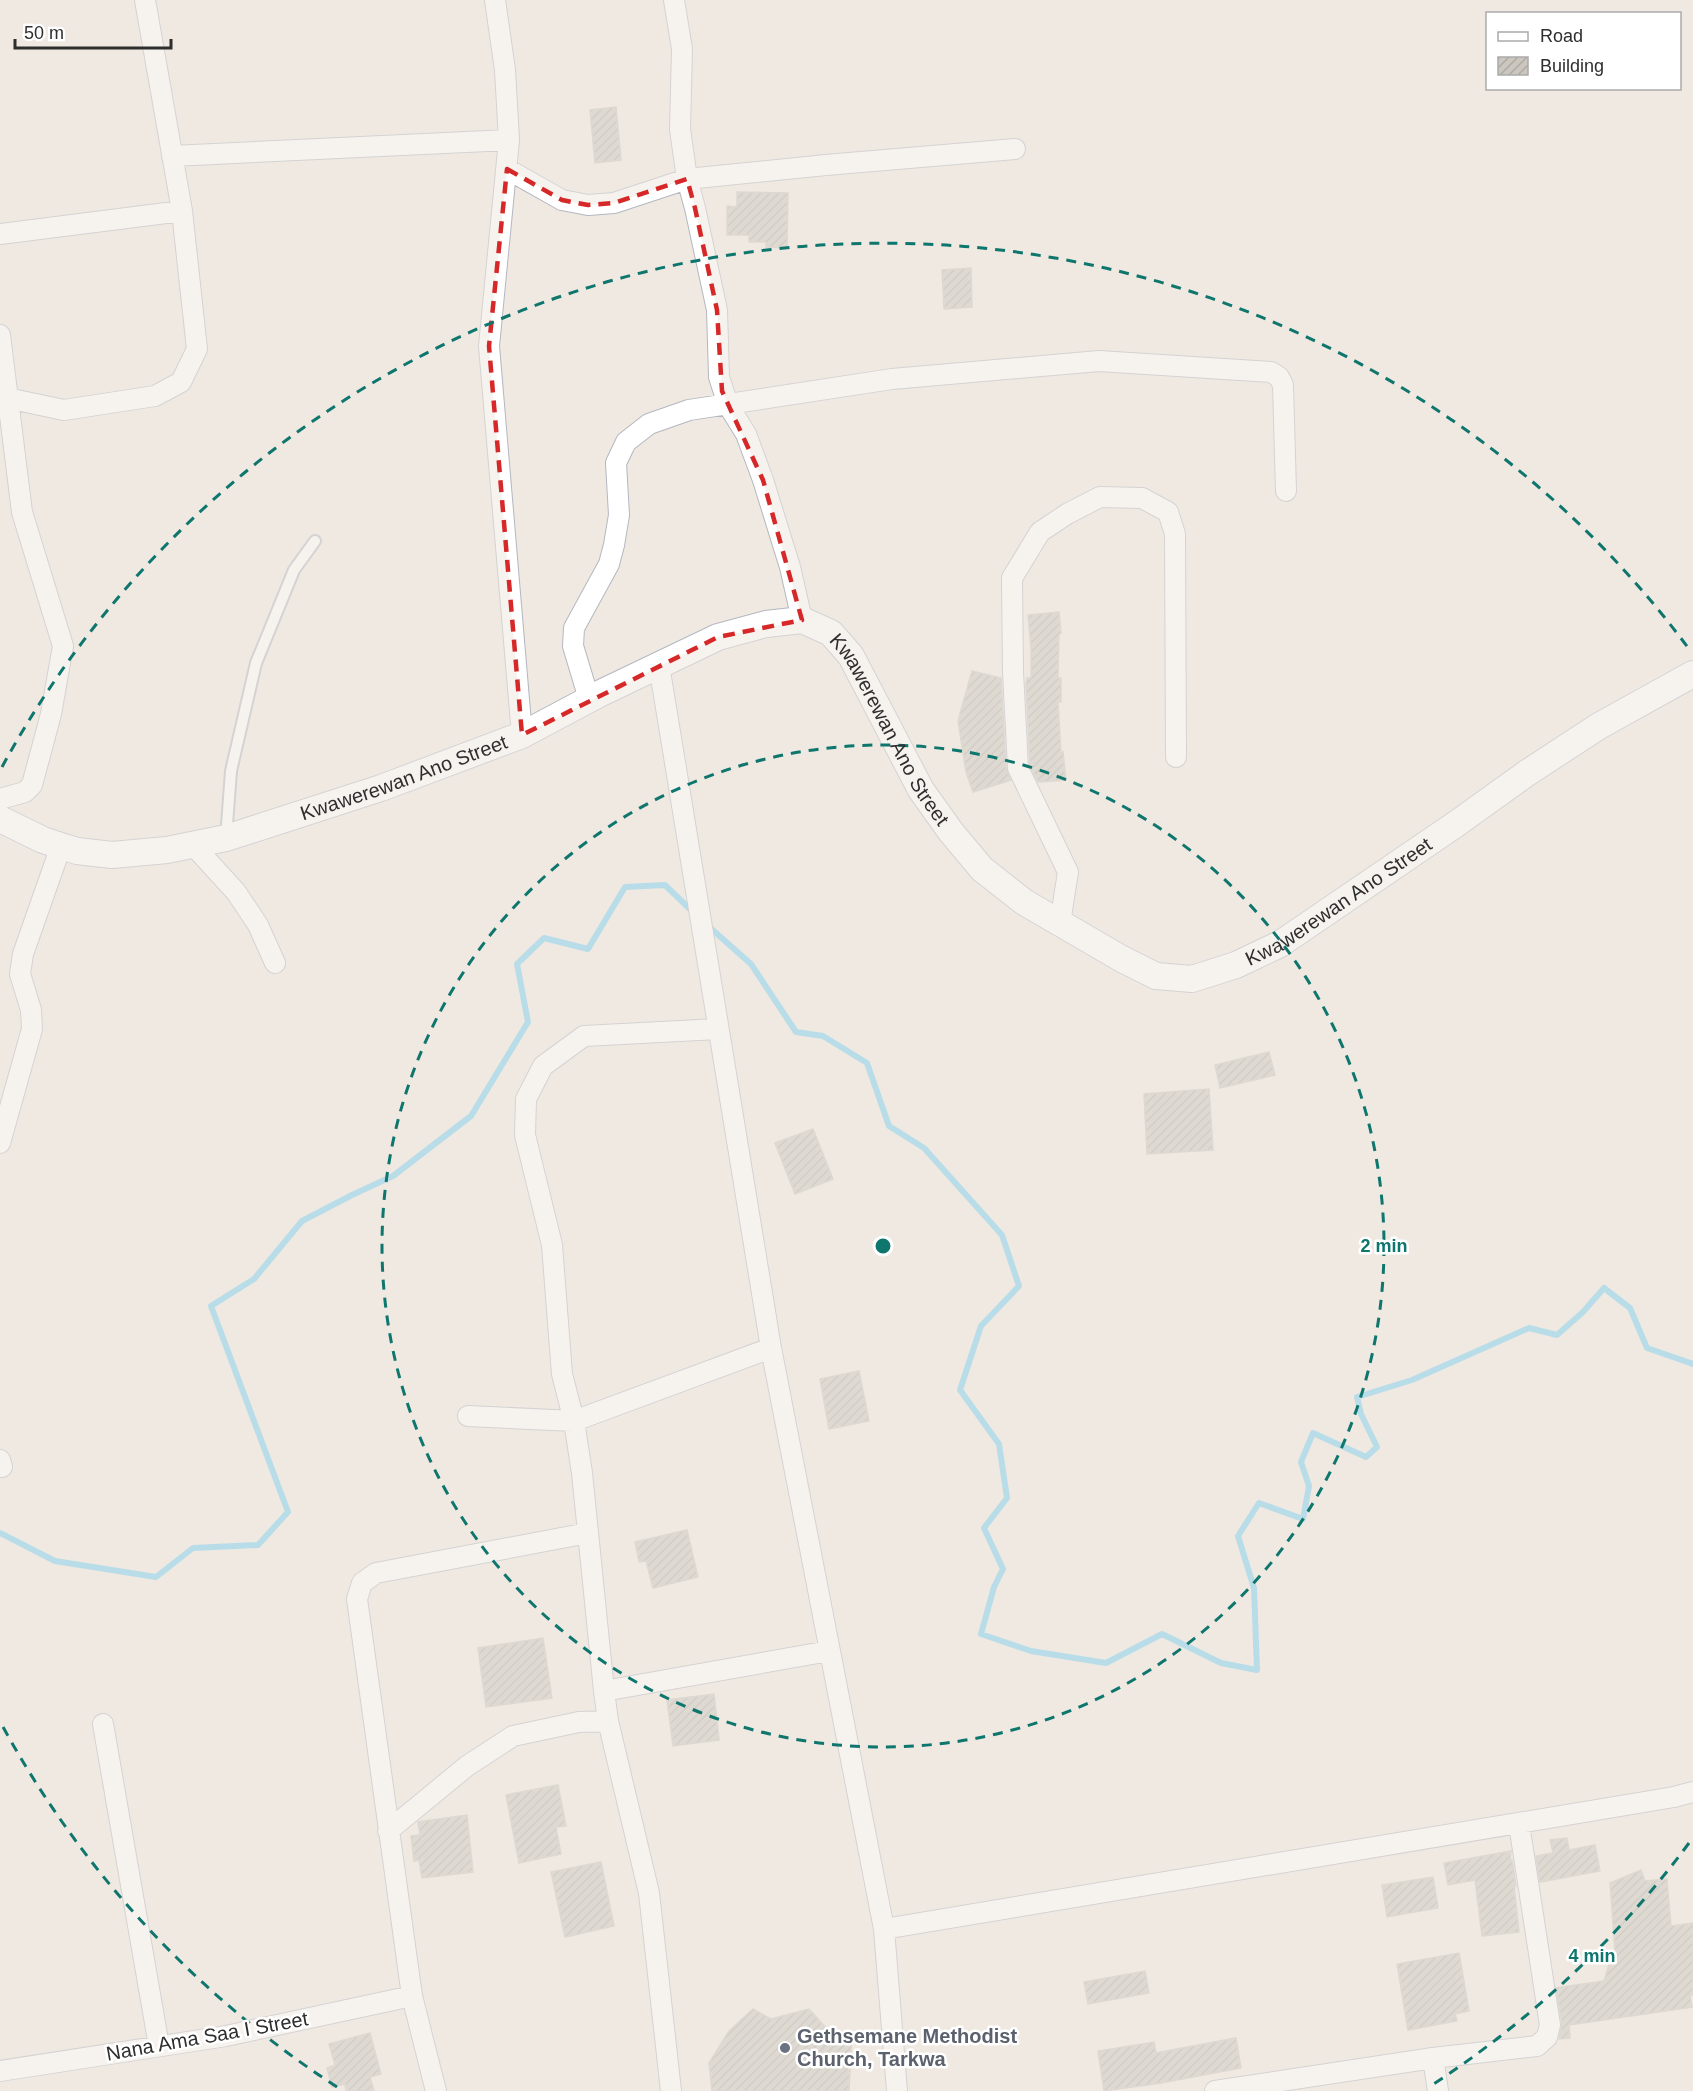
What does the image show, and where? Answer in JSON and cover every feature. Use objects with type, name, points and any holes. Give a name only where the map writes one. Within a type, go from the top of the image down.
[{"type":"street","points":[[7,398],[64,410],[155,396],[181,382],[197,349],[182,211],[145,0]]},
{"type":"street","points":[[495,0],[505,70],[508,140],[489,346],[522,735]]},
{"type":"street","points":[[674,0],[682,50],[680,129],[687,179],[717,310],[719,377],[728,405],[746,434],[763,480],[790,567],[802,620]]},
{"type":"street","points":[[172,156],[508,140]]},
{"type":"street","points":[[507,169],[562,200],[588,205],[615,203],[687,179],[1015,149]]},
{"type":"street","points":[[0,234],[182,211]]},
{"type":"street","points":[[0,335],[22,512],[63,646],[51,714],[32,785],[25,792],[0,799]]},
{"type":"street","points":[[589,699],[573,646],[574,628],[609,564],[619,515],[616,463],[626,442],[649,424],[689,410],[892,380],[1099,361],[1271,372],[1279,378],[1282,385],[1286,491]]},
{"type":"street","points":[[1060,923],[1068,872],[1037,803],[1018,768],[1013,672],[1012,578],[1040,532],[1067,514],[1100,497],[1143,498],[1168,512],[1175,534],[1176,757]]},
{"type":"street","name":"Kwawerewan Ano Street","points":[[0,819],[61,846],[77,851],[112,855],[166,850],[226,838],[381,788],[522,735],[589,699],[718,638],[766,624],[802,620],[831,633],[851,656],[921,790],[951,832],[982,869],[1024,902],[1122,960],[1156,976],[1192,979],[1236,965],[1280,944],[1527,773],[1599,726],[1693,674]]},
{"type":"street","points":[[659,665],[771,1348],[884,1929],[897,2091]]},
{"type":"street","points":[[193,845],[236,892],[258,925],[275,963]]},
{"type":"street","points":[[0,1143],[32,1029],[31,1010],[20,974],[23,954],[61,846]]},
{"type":"street","points":[[671,2091],[649,1893],[603,1691],[582,1473],[574,1421],[562,1374],[552,1245],[525,1136],[526,1099],[543,1066],[584,1036],[718,1029]]},
{"type":"street","points":[[468,1416],[574,1421],[771,1348]]},
{"type":"street","points":[[436,2091],[412,1996],[357,1599],[362,1583],[376,1573],[588,1533]]},
{"type":"street","points":[[603,1691],[829,1651]]},
{"type":"street","points":[[388,1831],[467,1766],[513,1736],[579,1722],[608,1721]]},
{"type":"street","points":[[103,1724],[159,2046]]},
{"type":"street","points":[[884,1929],[1519,1824],[1693,1792]]},
{"type":"street","points":[[1215,2091],[1433,2058],[1537,2046],[1548,2037],[1550,2025],[1519,1824]]},
{"type":"street","name":"Nana Ama Saa I Street","points":[[0,2072],[226,2036],[412,1996]]},
{"type":"street","points":[[1433,2058],[1438,2091]]},
{"type":"lane","points":[[226,838],[231,771],[256,663],[294,570],[315,541]]},
{"type":"highlighted area","points":[[507,169],[562,200],[588,205],[614,203],[687,179],[717,310],[722,391],[763,480],[802,620],[718,637],[522,735],[489,346]]},
{"type":"building","points":[[616,107],[621,160],[595,163],[590,110]]},
{"type":"building","points":[[737,192],[788,193],[787,248],[766,247],[766,242],[749,242],[749,235],[727,235],[727,206],[737,207]]},
{"type":"building","points":[[971,268],[972,307],[944,309],[942,270]]},
{"type":"building","points":[[1059,612],[1061,633],[1059,634],[1058,678],[1061,678],[1061,702],[1058,702],[1061,753],[1063,752],[1066,780],[1038,782],[1030,765],[1026,684],[1027,678],[1031,678],[1028,615]]},
{"type":"building","points":[[972,671],[1001,678],[1006,769],[1011,780],[973,792],[966,772],[958,721]]},
{"type":"building","points":[[1269,1052],[1275,1075],[1220,1088],[1215,1065]]},
{"type":"building","points":[[1209,1089],[1213,1150],[1147,1154],[1144,1094]]},
{"type":"building","points":[[813,1129],[833,1179],[795,1194],[775,1143]]},
{"type":"building","points":[[859,1371],[869,1421],[829,1429],[820,1379]]},
{"type":"building","points":[[687,1530],[698,1577],[653,1588],[646,1561],[639,1562],[635,1542]]},
{"type":"building","points":[[543,1638],[552,1698],[486,1707],[478,1648]]},
{"type":"building","points":[[714,1694],[719,1740],[673,1746],[667,1700]]},
{"type":"building","points":[[558,1785],[566,1826],[556,1827],[561,1854],[519,1863],[506,1795]]},
{"type":"building","points":[[467,1815],[473,1872],[422,1878],[419,1860],[414,1861],[411,1836],[420,1835],[418,1822]]},
{"type":"building","points":[[1567,1838],[1569,1850],[1595,1845],[1600,1871],[1540,1882],[1536,1856],[1553,1853],[1550,1840]]},
{"type":"building","points":[[1511,1851],[1510,1861],[1512,1860],[1516,1886],[1514,1886],[1519,1932],[1482,1936],[1475,1880],[1448,1885],[1444,1863]]},
{"type":"building","points":[[601,1862],[614,1926],[565,1937],[551,1872]]},
{"type":"building","points":[[1641,1870],[1645,1881],[1667,1879],[1671,1926],[1693,1923],[1693,1995],[1690,1995],[1692,2007],[1569,2025],[1570,2038],[1559,2039],[1562,2024],[1556,1988],[1604,1981],[1613,1951],[1615,1951],[1610,1883]]},
{"type":"building","points":[[1433,1877],[1438,1908],[1387,1917],[1382,1885]]},
{"type":"building","points":[[1459,1953],[1469,2011],[1455,2014],[1457,2021],[1408,2030],[1397,1964]]},
{"type":"building","points":[[1145,1971],[1149,1993],[1088,2004],[1084,1982]]},
{"type":"building","name":"Gethsemane Methodist Church, Tarkwa","points":[[753,2009],[771,2019],[809,2009],[829,2031],[852,2032],[849,2091],[712,2091],[709,2063],[729,2031]]},
{"type":"building","points":[[370,2033],[381,2074],[370,2077],[374,2091],[346,2091],[345,2084],[332,2087],[327,2068],[335,2065],[329,2044]]},
{"type":"building","points":[[1236,2038],[1241,2068],[1104,2091],[1098,2051],[1154,2042],[1156,2053]]},
{"type":"waterway","points":[[0,1533],[55,1561],[156,1577],[193,1548],[258,1545],[288,1512],[211,1306],[254,1279],[302,1221],[393,1176],[471,1116],[528,1022],[517,964],[544,938],[588,949],[625,887],[665,885],[695,914]]},
{"type":"waterway","points":[[707,925],[751,964],[796,1032],[823,1036],[867,1063],[889,1126],[924,1148],[1002,1235],[1019,1286],[981,1326],[960,1390],[999,1444],[1007,1498],[984,1528],[1003,1569],[994,1587],[981,1634],[1031,1651],[1106,1663],[1162,1634],[1221,1663],[1257,1670],[1254,1588],[1238,1536],[1259,1503],[1303,1519],[1309,1486],[1301,1462],[1313,1433],[1366,1457],[1377,1447],[1361,1414],[1357,1397],[1412,1380],[1529,1328],[1557,1335],[1583,1312],[1604,1288],[1630,1308],[1647,1348],[1693,1364]]},
{"type":"place","name":"Gethsemane Methodist Church, Tarkwa","points":[[785,2048]]}]
